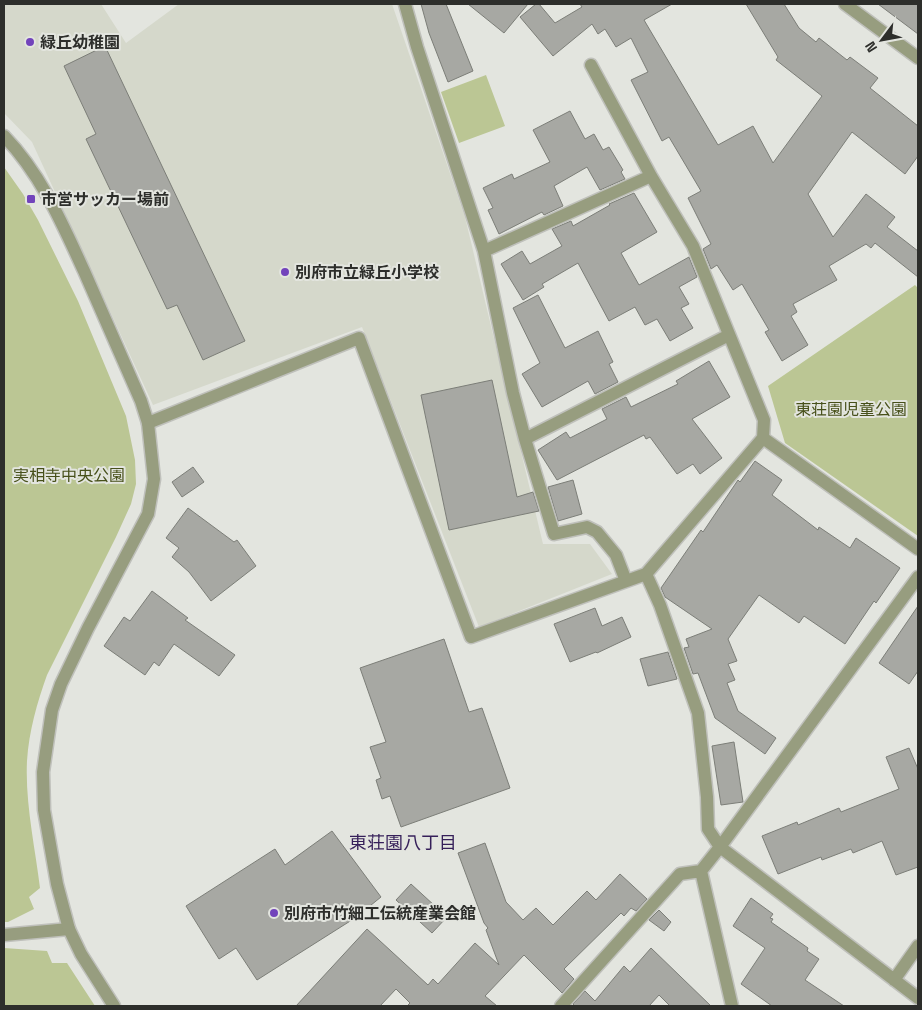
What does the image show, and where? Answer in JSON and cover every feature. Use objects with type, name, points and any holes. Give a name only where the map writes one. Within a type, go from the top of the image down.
[{"type":"street","points":[[405,4],[417,47],[484,251],[524,439],[554,534],[586,527],[597,532],[616,555],[626,581]]},
{"type":"street","points":[[845,4],[918,58]]},
{"type":"street","points":[[148,423],[359,338],[471,637],[646,574],[763,438],[764,420],[693,246],[651,176],[591,65]]},
{"type":"street","points":[[4,136],[15,147],[39,180],[67,234],[137,392],[148,423],[154,479],[148,514],[61,684],[52,710],[43,772],[44,810],[57,884],[69,929],[81,954],[114,1006]]},
{"type":"street","points":[[484,251],[651,176]]},
{"type":"street","points":[[524,439],[730,335]]},
{"type":"street","points":[[763,438],[918,549]]},
{"type":"street","points":[[646,574],[660,605],[698,713],[707,797],[708,829],[720,847],[918,998]]},
{"type":"street","points":[[561,1006],[680,874],[701,871],[918,577]]},
{"type":"street","points":[[701,871],[732,1006]]},
{"type":"street","points":[[4,935],[69,929]]},
{"type":"street","points":[[894,980],[918,946]]},
{"type":"shaded area","name":"別府市立緑丘小学校","points":[[4,4],[101,4],[126,43],[179,4],[392,4],[465,217],[543,544],[590,544],[612,574],[479,627],[362,327],[153,405],[32,142],[4,113]]},
{"type":"green space","points":[[486,75],[505,126],[459,143],[441,92]]},
{"type":"green space","name":"実相寺中央公園","points":[[4,167],[38,220],[78,301],[126,416],[135,460],[136,484],[131,504],[116,537],[47,675],[37,707],[30,739],[27,777],[29,809],[40,888],[29,897],[34,909],[8,922],[4,922]]},
{"type":"green space","name":"東荘園児童公園","points":[[915,285],[918,288],[918,536],[785,443],[768,386]]},
{"type":"green space","points":[[4,948],[47,951],[52,963],[67,963],[95,1006],[4,1006]]},
{"type":"building","points":[[421,4],[446,4],[473,71],[448,82],[429,33]]},
{"type":"building","points":[[468,4],[528,4],[504,33]]},
{"type":"building","points":[[536,4],[539,4],[555,23],[582,7],[580,4],[672,4],[644,20],[718,145],[753,126],[773,163],[822,96],[776,60],[778,57],[746,4],[784,4],[799,28],[816,42],[819,38],[847,60],[850,57],[878,78],[870,88],[918,126],[918,156],[905,174],[852,132],[808,194],[833,237],[866,194],[895,217],[887,227],[918,251],[918,277],[875,243],[871,248],[866,244],[829,266],[837,280],[793,304],[797,312],[791,316],[808,345],[782,361],[765,332],[769,330],[742,284],[733,290],[717,265],[711,269],[703,249],[711,244],[688,198],[701,191],[669,137],[662,141],[631,80],[648,72],[631,38],[616,47],[605,29],[598,34],[592,24],[553,56],[520,17]]},
{"type":"building","points":[[878,4],[918,4],[918,34]]},
{"type":"building","points":[[105,46],[245,341],[203,360],[177,305],[167,309],[86,139],[96,134],[64,66]]},
{"type":"building","points":[[570,111],[585,139],[594,134],[603,150],[609,147],[623,170],[621,172],[625,179],[600,190],[587,167],[554,186],[563,206],[544,215],[542,212],[499,234],[488,210],[493,208],[483,188],[512,174],[514,179],[550,162],[533,130]]},
{"type":"building","points":[[634,193],[657,232],[621,253],[639,285],[689,257],[697,277],[679,287],[689,304],[681,308],[693,328],[670,341],[657,319],[645,325],[635,307],[609,321],[578,263],[542,284],[544,287],[523,300],[501,264],[522,251],[530,264],[562,246],[552,229],[571,221],[573,226],[609,204]]},
{"type":"building","points":[[538,295],[565,348],[598,331],[613,362],[609,364],[618,382],[595,394],[588,381],[542,407],[522,374],[540,363],[513,308]]},
{"type":"building","points":[[709,361],[730,397],[692,419],[722,458],[700,474],[693,464],[677,474],[650,437],[646,439],[644,435],[557,480],[538,450],[566,432],[570,438],[607,419],[602,409],[626,397],[631,407],[678,384],[676,381]]},
{"type":"building","points":[[492,380],[517,497],[533,492],[539,511],[449,530],[421,395]]},
{"type":"building","points":[[755,461],[782,480],[772,495],[818,530],[819,527],[850,548],[856,538],[900,568],[876,603],[874,601],[845,644],[804,616],[799,623],[759,595],[728,639],[737,661],[728,664],[735,680],[727,683],[738,711],[776,738],[765,754],[715,718],[698,673],[693,674],[684,648],[689,647],[686,639],[712,629],[665,597],[661,588],[701,530],[703,532],[738,480],[740,482]]},
{"type":"building","points":[[193,467],[204,482],[182,497],[172,482]]},
{"type":"building","points":[[573,480],[582,514],[558,521],[548,487]]},
{"type":"building","points":[[188,508],[234,542],[237,540],[256,566],[211,601],[189,572],[172,557],[179,548],[166,538]]},
{"type":"building","points":[[152,591],[188,618],[185,620],[235,655],[219,676],[174,644],[159,666],[154,662],[145,675],[104,646],[124,617],[130,621]]},
{"type":"building","points":[[918,606],[918,671],[909,684],[879,663]]},
{"type":"building","points":[[595,608],[602,626],[622,617],[631,637],[597,653],[570,662],[554,624]]},
{"type":"building","points":[[444,639],[469,712],[482,708],[510,788],[401,827],[390,796],[382,799],[376,780],[381,778],[370,747],[386,742],[360,668]]},
{"type":"building","points":[[668,652],[677,679],[648,686],[640,659]]},
{"type":"building","points":[[734,742],[743,802],[721,805],[712,746]]},
{"type":"building","points":[[909,748],[918,769],[918,867],[896,875],[882,841],[853,853],[851,849],[822,860],[821,857],[778,874],[762,836],[797,822],[798,825],[839,808],[841,812],[899,789],[886,757]]},
{"type":"building","points":[[332,831],[381,897],[355,918],[257,980],[236,948],[219,959],[186,906],[275,849],[285,865]]},
{"type":"building","points":[[485,843],[506,902],[523,920],[536,908],[553,925],[587,891],[596,900],[620,874],[647,899],[636,911],[631,908],[624,916],[621,913],[564,969],[574,979],[562,993],[524,955],[485,996],[497,1006],[407,1006],[410,1003],[396,989],[380,1006],[296,1006],[367,929],[428,985],[433,979],[438,984],[475,943],[499,965],[486,930],[488,928],[484,923],[458,853]]},
{"type":"building","points":[[411,884],[447,917],[432,933],[396,900]]},
{"type":"building","points":[[751,898],[773,914],[770,918],[773,919],[771,922],[808,948],[807,951],[819,959],[805,980],[844,1006],[772,1006],[741,984],[765,948],[733,926]]},
{"type":"building","points":[[659,910],[671,922],[664,931],[649,920]]},
{"type":"building","points":[[651,948],[711,1006],[670,1006],[659,995],[649,1006],[575,1006],[573,1004],[585,991],[595,1001],[624,966],[630,972]]},
{"type":"place","name":"緑丘幼稚園","points":[[30,42]]},
{"type":"place","name":"市営サッカー場前","points":[[31,199]]},
{"type":"place","name":"別府市立緑丘小学校","points":[[285,272]]},
{"type":"place","name":"別府市竹細工伝統産業会館","points":[[274,913]]},
{"type":"district","name":"東荘園八丁目","points":[[403,842]]}]
